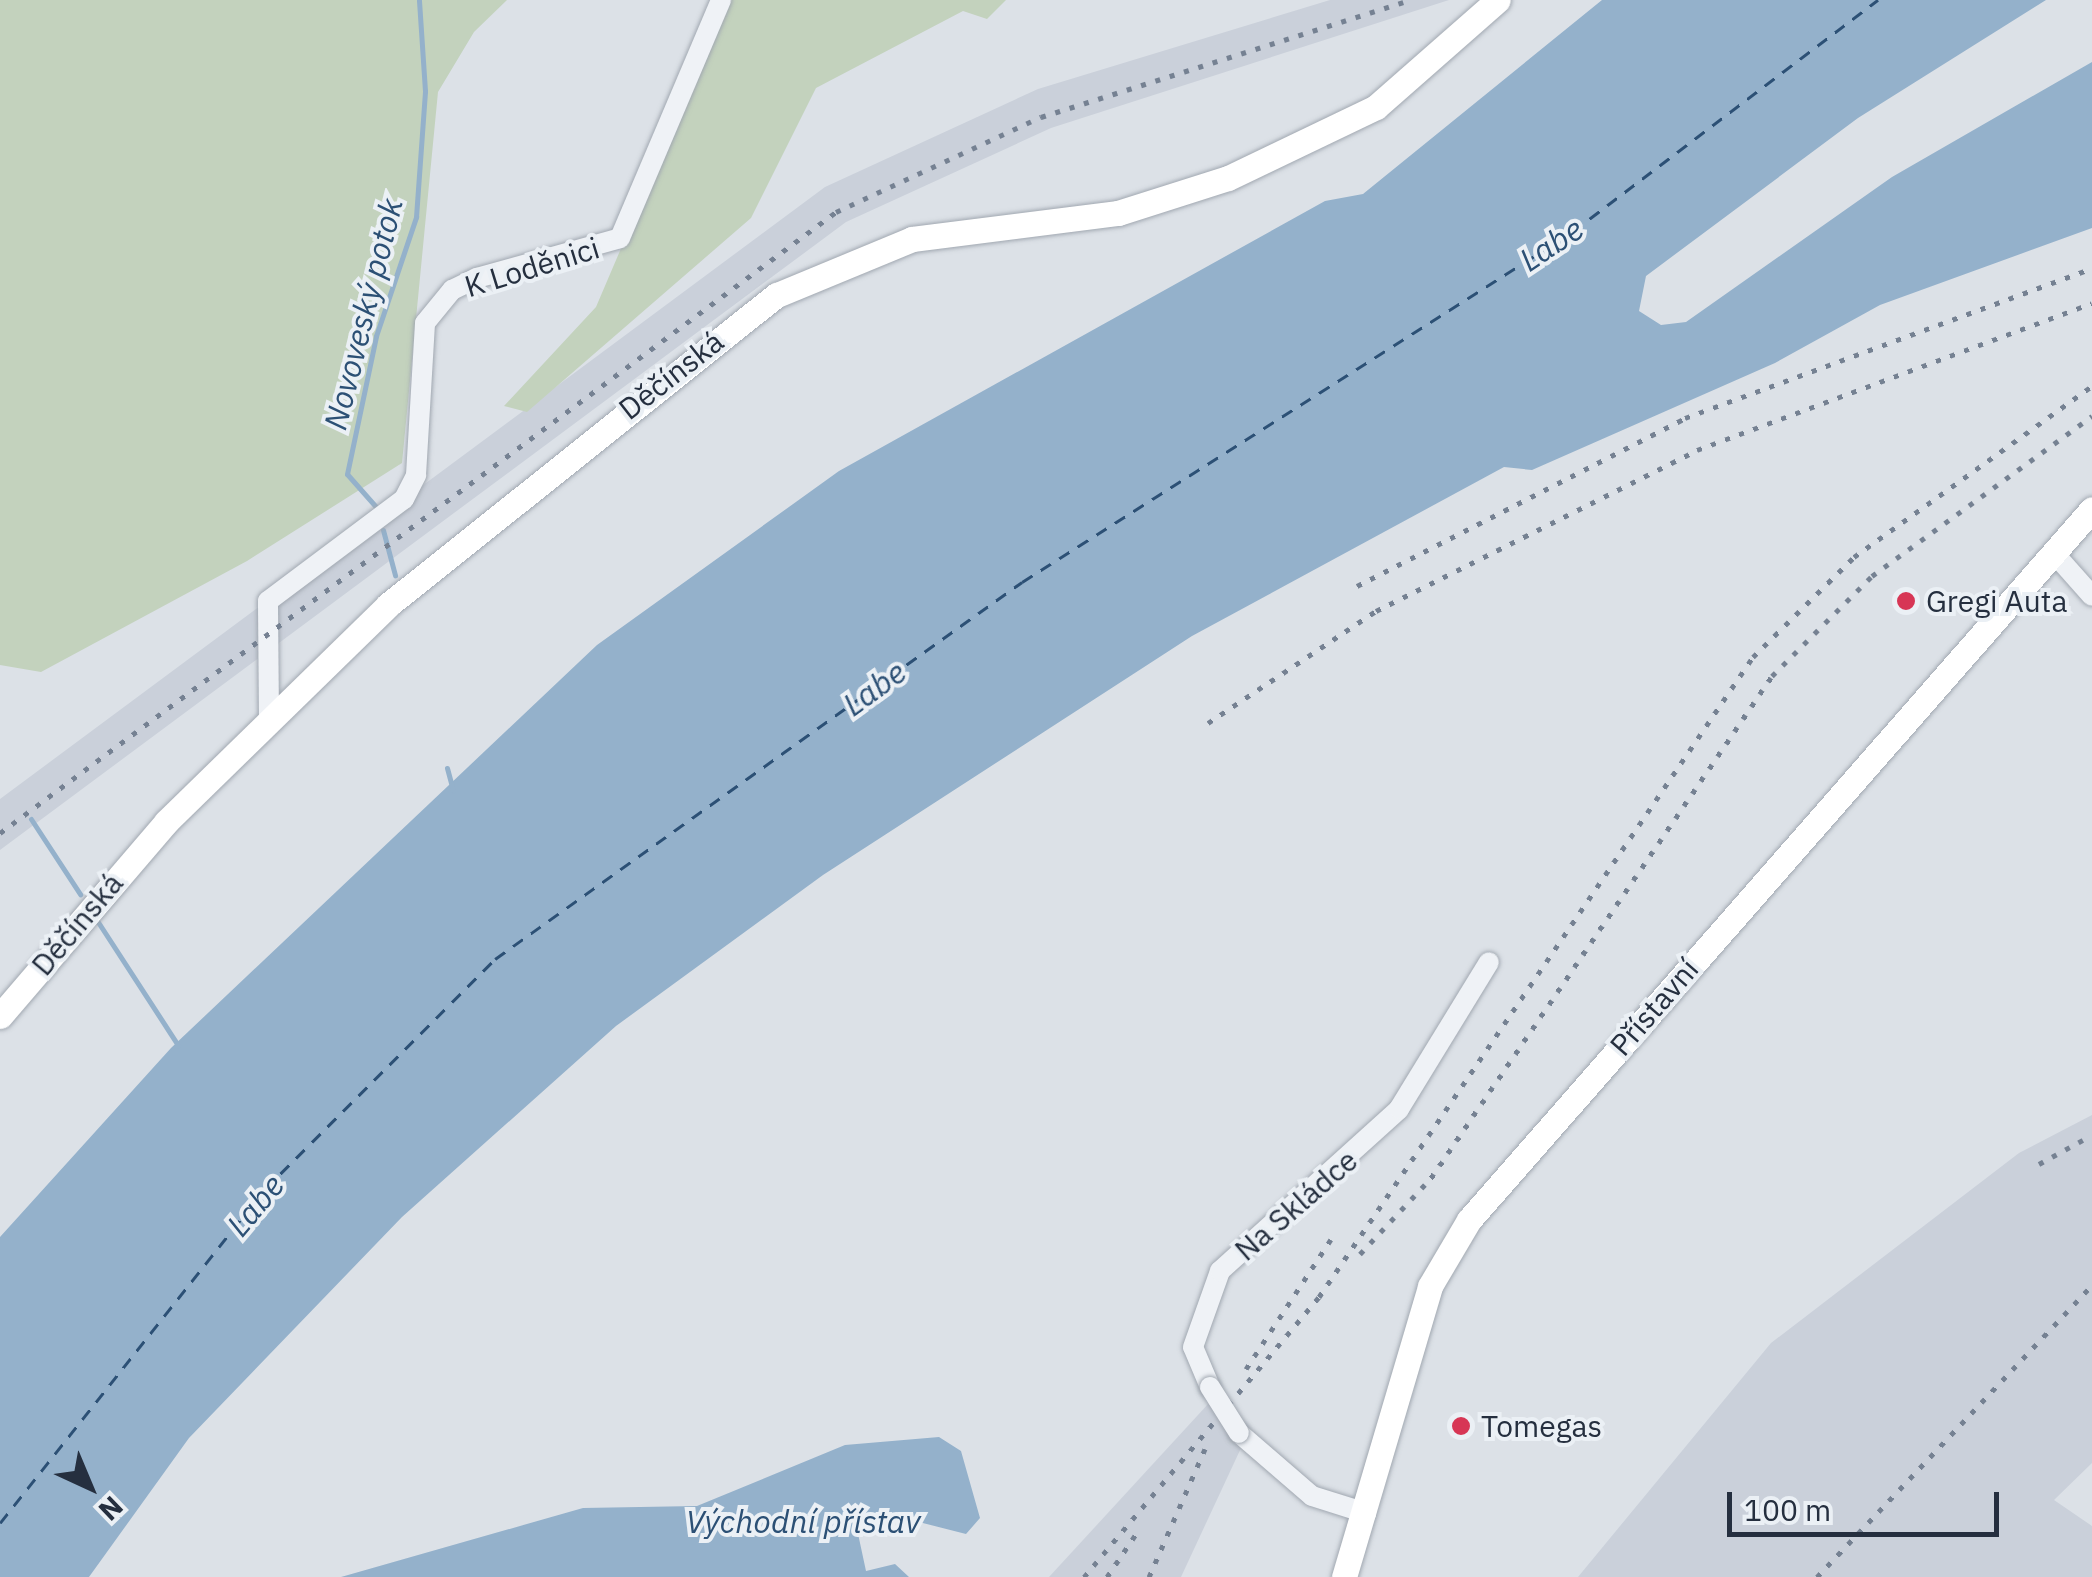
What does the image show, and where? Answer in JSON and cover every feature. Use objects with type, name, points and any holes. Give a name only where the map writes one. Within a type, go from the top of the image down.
[{"type":"main road","name":"Děčínská","points":[[0,1016],[112,880],[269,719],[496,512],[807,278],[912,239],[1118,213],[1228,178],[1376,107],[1498,0]]},
{"type":"main road","name":"Přístavní","points":[[1344,1577],[1430,1286],[1469,1220],[2092,509]]},
{"type":"street","name":"K Loděnici","points":[[269,719],[268,602],[404,499],[416,476],[425,323],[477,278],[620,238],[721,0]]},
{"type":"street","points":[[2054,553],[2092,596]]},
{"type":"street","name":"Na Skládce","points":[[1366,1513],[1312,1496],[1239,1433],[1210,1386],[1193,1347],[1220,1270],[1400,1109],[1489,962]]},
{"type":"shaded area","points":[[1330,0],[1449,0],[1051,128],[846,222],[0,850],[0,799],[825,187],[1038,89]]},
{"type":"shaded area","points":[[2092,1115],[2092,1463],[2054,1500],[2092,1526],[2092,1577],[1578,1577],[1771,1343],[2019,1153]]},
{"type":"shaded area","points":[[1209,1403],[1241,1448],[1181,1577],[1049,1577]]},
{"type":"green space","points":[[0,0],[507,0],[474,32],[438,92],[402,463],[247,561],[41,672],[0,665]]},
{"type":"green space","points":[[727,0],[1006,0],[987,19],[963,11],[816,88],[751,218],[527,412],[504,406],[596,307]]},
{"type":"water","name":"Labe","points":[[1602,0],[2046,0],[1858,118],[1646,276],[1639,311],[1661,325],[1686,322],[1892,177],[2092,62],[2092,228],[1880,305],[1775,363],[1532,470],[1504,467],[1192,636],[823,875],[616,1026],[402,1217],[189,1438],[89,1577],[0,1577],[0,1237],[171,1048],[597,645],[839,471],[1325,201],[1363,194]]},
{"type":"water","name":"Východní přístav","points":[[939,1437],[961,1451],[980,1518],[966,1534],[911,1520],[857,1529],[866,1571],[895,1564],[909,1577],[341,1577],[583,1508],[697,1506],[845,1445]]},
{"type":"waterway","name":"Novoveský potok","points":[[377,508],[347,474],[376,336],[416,217],[425,91],[419,0]]},
{"type":"waterway","name":"Novoveský potok","points":[[383,530],[395,575]]},
{"type":"waterway","name":"Novoveský potok","points":[[447,768],[453,790]]},
{"type":"waterway","points":[[31,819],[80,894]]},
{"type":"waterway","points":[[98,922],[178,1045]]},
{"type":"ferry route","points":[[0,1523],[265,1189],[495,959],[1022,582],[1572,232],[1878,0]]},
{"type":"railway","points":[[0,833],[836,212],[1041,117],[1409,0]]},
{"type":"railway","points":[[1357,586],[1685,418],[2092,268]]},
{"type":"railway","points":[[1208,723],[1376,611],[1697,450],[2092,303]]},
{"type":"railway","points":[[1084,1577],[1319,1297],[1753,657],[1854,557],[2092,386]]},
{"type":"railway","points":[[1360,1254],[1431,1178],[1772,676],[1872,576],[2092,416]]},
{"type":"railway","points":[[2039,1164],[2092,1135]]},
{"type":"railway","points":[[1246,1369],[1331,1239]]},
{"type":"railway","points":[[1817,1577],[2092,1285]]},
{"type":"railway","points":[[1149,1577],[1205,1449]]},
{"type":"railway","points":[[1107,1577],[1138,1531]]},
{"type":"place","name":"Gregi Auta","points":[[1906,601]]},
{"type":"place","name":"Tomegas","points":[[1461,1426]]}]
